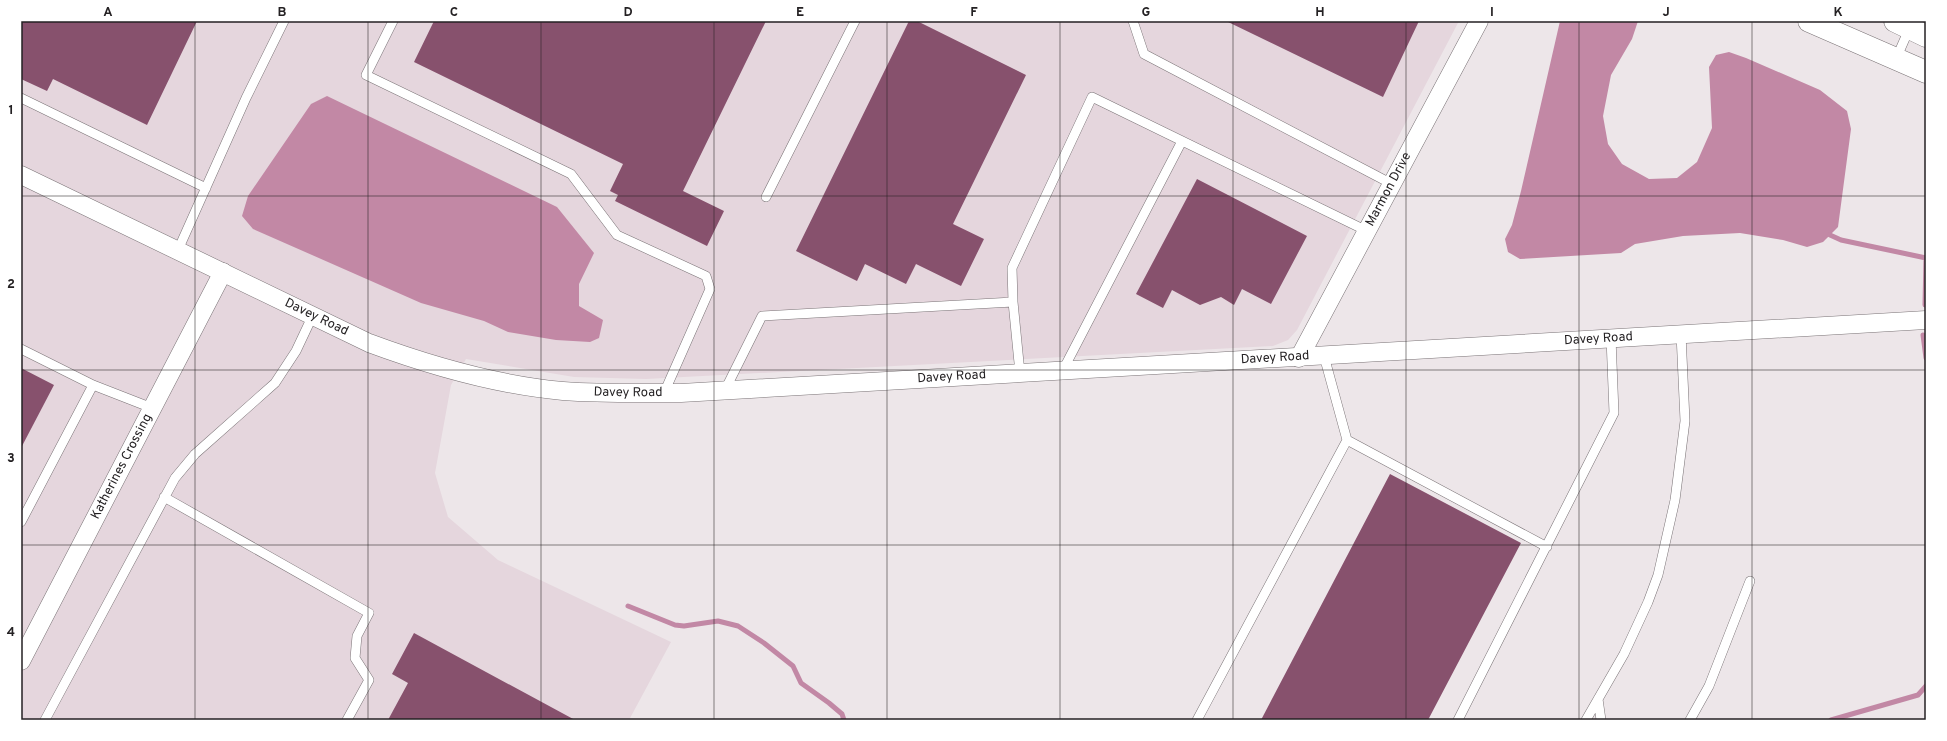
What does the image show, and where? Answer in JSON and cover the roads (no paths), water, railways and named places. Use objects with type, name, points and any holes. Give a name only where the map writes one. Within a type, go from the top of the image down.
[{"type":"street","name":"Marmon Drive","points":[[1299,358],[1479,21]]},
{"type":"street","points":[[1810,21],[1926,72]]},
{"type":"street","name":"Davey Road","points":[[21,175],[369,342],[412,359],[488,379],[562,391],[664,393],[725,390],[1020,372],[1299,358],[1926,320]]},
{"type":"street","name":"Katherines Crossing","points":[[21,661],[223,272]]},
{"type":"lane","points":[[178,250],[284,21]]},
{"type":"lane","points":[[393,21],[366,75],[571,174],[617,235],[706,276],[710,289],[664,393]]},
{"type":"lane","points":[[766,197],[855,21]]},
{"type":"lane","points":[[1133,21],[1144,54],[1392,184]]},
{"type":"lane","points":[[1896,59],[1911,26]]},
{"type":"lane","points":[[1020,372],[1013,302],[1012,268],[1092,97],[1367,231]]},
{"type":"lane","points":[[21,98],[206,188]]},
{"type":"lane","points":[[1063,370],[1182,140]]},
{"type":"lane","points":[[725,390],[762,316],[1013,302]]},
{"type":"lane","points":[[45,720],[164,497],[179,472],[195,454],[275,383],[296,351],[313,315]]},
{"type":"lane","points":[[1586,720],[1624,654],[1648,602],[1658,575],[1675,500],[1685,421],[1681,334]]},
{"type":"lane","points":[[1458,720],[1614,413],[1611,338]]},
{"type":"lane","points":[[21,349],[93,385],[152,408]]},
{"type":"lane","points":[[1197,720],[1347,440],[1324,356]]},
{"type":"lane","points":[[21,522],[93,385]]},
{"type":"lane","points":[[1347,440],[1547,546]]},
{"type":"lane","points":[[164,497],[369,613],[357,636],[355,658],[369,680],[347,720]]},
{"type":"lane","points":[[1690,720],[1709,686],[1750,581]]},
{"type":"lane","points":[[1598,699],[1601,720]]},
{"type":"waterway","points":[[1830,235],[1841,240],[1926,258],[1925,305]]},
{"type":"waterway","points":[[1923,335],[1926,358]]},
{"type":"waterway","points":[[628,606],[675,625],[684,626],[718,621],[738,626],[764,643],[793,666],[801,683],[842,714],[844,720]]},
{"type":"waterway","points":[[1831,720],[1918,695],[1926,686]]}]
